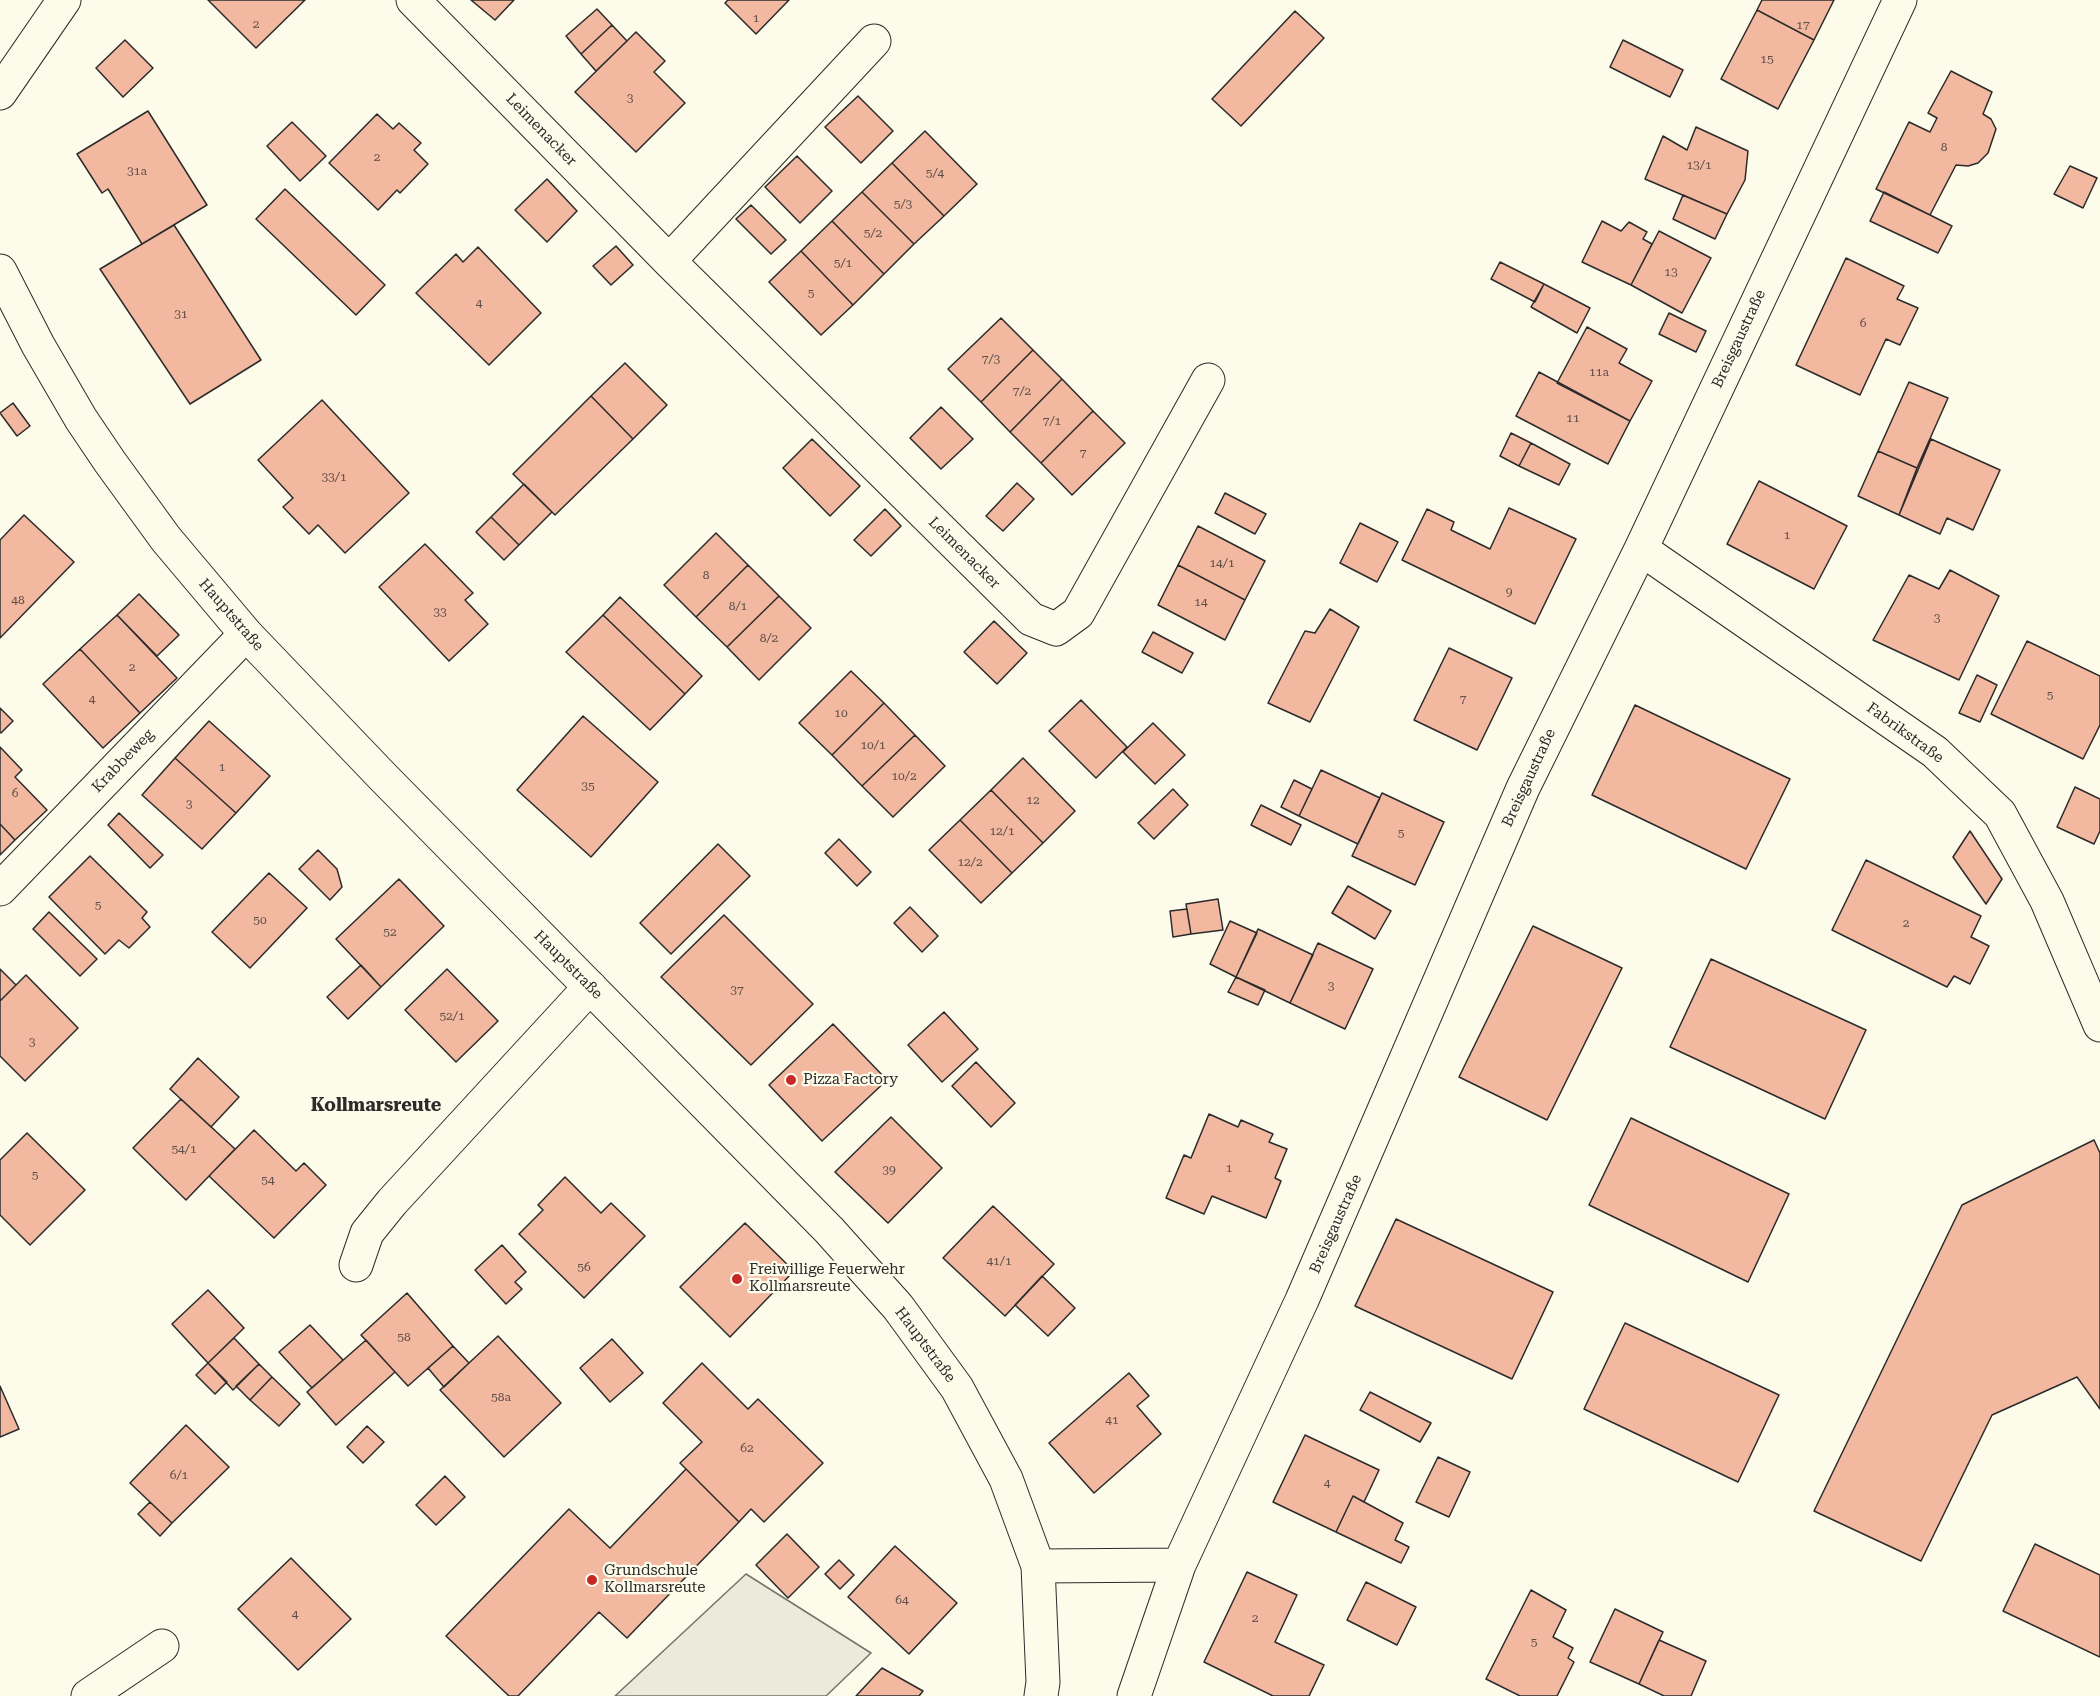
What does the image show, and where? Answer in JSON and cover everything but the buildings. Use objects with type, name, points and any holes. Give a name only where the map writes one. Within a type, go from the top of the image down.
[{"type":"street","points":[[0,93],[64,0]]},
{"type":"street","name":"Leimenacker","points":[[413,0],[669,261],[1031,619],[1056,629],[1078,613],[1208,380]]},
{"type":"street","name":"Breisgaustraße","points":[[1134,1696],[1179,1565],[1302,1300],[1523,788],[1641,549],[1900,0]]},
{"type":"street","points":[[669,261],[874,41]]},
{"type":"street","name":"Hauptstraße","points":[[0,271],[38,345],[81,419],[110,462],[166,539],[246,634],[829,1230],[898,1307],[957,1388],[1006,1479],[1038,1566],[1043,1682],[1041,1696]]},
{"type":"street","name":"Fabrikstraße","points":[[1641,549],[1935,752],[2000,814],[2047,901],[2100,1025]]},
{"type":"street","name":"Krabbeweg","points":[[0,889],[246,634]]},
{"type":"street","points":[[356,1265],[367,1233],[386,1210],[590,987]]},
{"type":"street","points":[[1038,1566],[1179,1565]]},
{"type":"street","points":[[88,1696],[162,1646]]},
{"type":"shaded area","points":[[746,1574],[871,1653],[826,1696],[615,1696]]},
{"type":"place","name":"Pizza Factory","points":[[791,1080]]},
{"type":"place","name":"Freiwillige Feuerwehr Kollmarsreute","points":[[737,1279]]},
{"type":"place","name":"Grundschule Kollmarsreute","points":[[592,1580]]},
{"type":"district","name":"Kollmarsreute","points":[[376,1106]]}]
